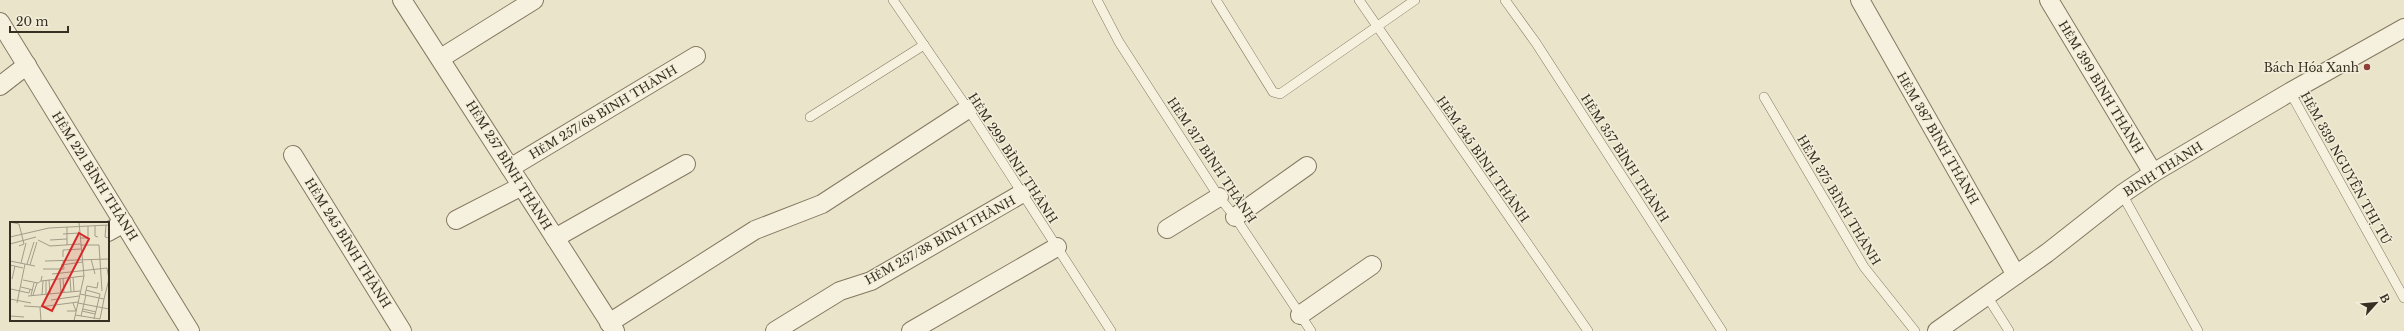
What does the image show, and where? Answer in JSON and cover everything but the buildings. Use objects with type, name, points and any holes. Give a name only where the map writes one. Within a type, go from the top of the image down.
[{"type":"street","name":"HẺM 257 BÌNH THÀNH","points":[[402,0],[441,58],[612,327]]},
{"type":"street","points":[[441,58],[534,0]]},
{"type":"street","name":"HẺM 387 BÌNH THÀNH","points":[[1860,0],[2016,275]]},
{"type":"street","name":"HẺM 399 BÌNH THÀNH","points":[[2048,0],[2153,174]]},
{"type":"street","name":"HẺM 221 BÌNH THÀNH","points":[[0,22],[190,331]]},
{"type":"street","name":"BÌNH THÀNH","points":[[1937,331],[2016,275],[2122,194],[2290,92],[2404,28]]},
{"type":"street","name":"HẺM 257/68 BÌNH THÀNH","points":[[510,168],[696,56]]},
{"type":"street","points":[[0,86],[27,65]]},
{"type":"street","points":[[612,327],[755,230],[822,204],[968,109]]},
{"type":"street","name":"HẺM 245 BÌNH THÀNH","points":[[293,155],[402,331]]},
{"type":"street","points":[[555,238],[686,164]]},
{"type":"street","points":[[1235,217],[1307,166]]},
{"type":"street","points":[[456,220],[522,186]]},
{"type":"street","name":"HẺM 257/38 BÌNH THÀNH","points":[[775,331],[840,291],[871,281],[1021,194]]},
{"type":"street","points":[[1167,228],[1219,197]]},
{"type":"street","points":[[109,231],[124,223]]},
{"type":"street","points":[[911,331],[1057,247]]},
{"type":"street","points":[[1300,315],[1372,265]]},
{"type":"lane","name":"HẺM 299 BÌNH THÀNH","points":[[893,0],[968,109],[1021,194],[1111,331]]},
{"type":"lane","name":"HẺM 317 BÌNH THÀNH","points":[[1096,0],[1119,42],[1219,197],[1235,217],[1311,331]]},
{"type":"lane","points":[[1216,0],[1273,92],[1280,94],[1415,0]]},
{"type":"lane","name":"HẺM 345 BÌNH THÀNH","points":[[1359,0],[1376,28],[1588,331]]},
{"type":"lane","name":"HẺM 357 BÌNH THÀNH","points":[[1505,0],[1536,42],[1722,331]]},
{"type":"lane","points":[[810,117],[924,45]]},
{"type":"lane","name":"HẺM 339 NGUYỄN THỊ TÚ","points":[[2290,92],[2404,298]]},
{"type":"lane","name":"HẺM 375 BÌNH THÀNH","points":[[1764,97],[1864,267],[1915,331]]},
{"type":"lane","points":[[2122,194],[2198,331]]},
{"type":"lane","points":[[1987,296],[2009,331]]},
{"type":"place","name":"Bách Hóa Xanh","points":[[2367,67]]}]
